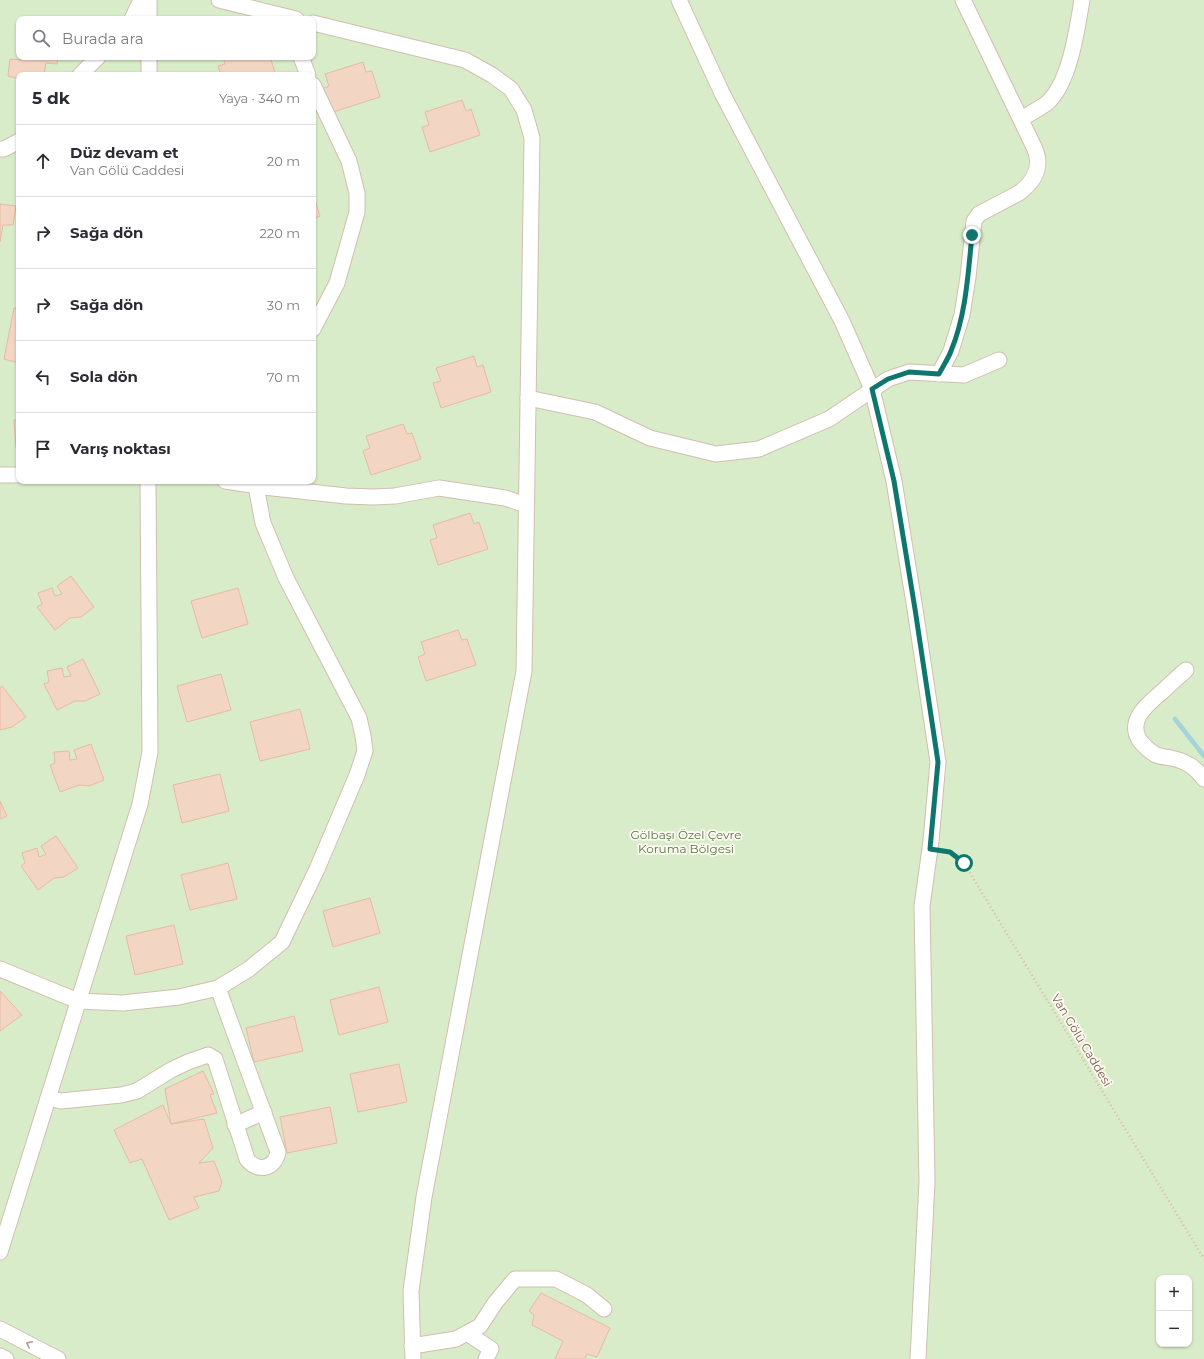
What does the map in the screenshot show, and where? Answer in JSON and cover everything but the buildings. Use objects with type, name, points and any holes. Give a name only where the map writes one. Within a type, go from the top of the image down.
[{"type":"street","points":[[133,16],[141,0]]},
{"type":"street","points":[[149,0],[149,16]]},
{"type":"street","points":[[219,0],[272,16]]},
{"type":"street","points":[[679,0],[722,93],[842,321],[872,389],[894,481],[938,762],[930,849],[922,906],[927,1182],[918,1359]]},
{"type":"street","points":[[1021,119],[1048,103],[1062,80],[1072,56],[1082,0]]},
{"type":"street","points":[[939,374],[951,351],[962,315],[974,221],[979,214],[1025,189],[1034,178],[1039,164],[1036,152],[969,2]]},
{"type":"street","points":[[316,24],[465,60],[492,75],[511,89],[524,110],[532,138],[524,671],[424,1198],[411,1291],[412,1352],[456,1340],[480,1326],[495,1303],[515,1279],[556,1279],[587,1295],[604,1308]]},
{"type":"street","points":[[83,72],[95,60]]},
{"type":"street","points":[[149,60],[149,72]]},
{"type":"street","points":[[302,60],[307,72]]},
{"type":"street","points":[[316,91],[349,161],[357,192],[357,212],[337,282],[316,323]]},
{"type":"street","points":[[0,149],[4,149],[16,142]]},
{"type":"street","points":[[528,398],[594,412],[650,438],[716,454],[759,449],[829,419],[888,379],[909,372],[964,374],[999,360]]},
{"type":"street","points":[[0,475],[16,475]]},
{"type":"street","points":[[0,1252],[140,804],[150,752],[148,484]]},
{"type":"street","points":[[0,969],[78,1001],[123,1003],[136,1002],[179,997],[218,988],[249,969],[282,942],[317,869],[357,775],[365,751],[359,718],[286,578],[263,523],[255,484]]},
{"type":"street","points":[[262,484],[346,496],[373,497],[395,496],[439,488],[505,498],[526,505]]},
{"type":"street","points":[[1186,670],[1147,704],[1138,718],[1135,729],[1143,745],[1156,755],[1186,762],[1194,767],[1204,779]]},
{"type":"street","points":[[48,1098],[61,1101],[136,1092],[171,1070],[193,1059],[208,1054],[215,1059],[235,1125],[249,1163],[258,1168],[267,1167],[275,1161],[278,1152],[218,988]]},
{"type":"street","points":[[235,1125],[264,1112]]},
{"type":"street","points":[[2,1327],[58,1359]]},
{"type":"street","points":[[468,1333],[491,1349],[486,1359]]},
{"type":"street","points":[[0,1356],[6,1359]]},
{"type":"path","name":"Van Gölü Caddesi","points":[[930,849],[950,852],[964,863],[1204,1259]]},
{"type":"green space","name":"Gölbaşı Özel Çevre Koruma Bölgesi","points":[[0,0],[1204,0],[1204,1359],[0,1359]]},
{"type":"waterway","points":[[1175,719],[1204,756]]},
{"type":"route","points":[[964,863],[950,852],[930,849],[938,762],[894,481],[872,389],[888,379],[909,372],[939,374],[951,351],[962,315],[966,296],[972,235]]}]
